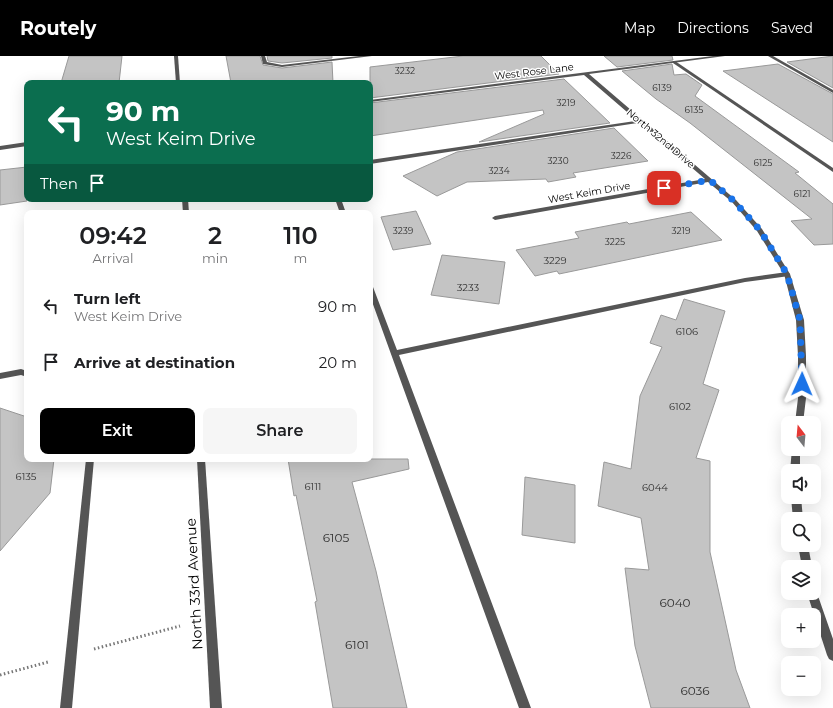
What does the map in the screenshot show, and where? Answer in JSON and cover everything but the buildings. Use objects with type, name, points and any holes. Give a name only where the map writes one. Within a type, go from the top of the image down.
[{"type":"street","points":[[176,56],[178,80]]},
{"type":"street","points":[[262,56],[265,62],[282,66],[370,56]]},
{"type":"street","name":"West Rose Lane","points":[[373,101],[723,56]]},
{"type":"street","points":[[770,56],[833,92]]},
{"type":"street","points":[[674,62],[833,170]]},
{"type":"street","name":"North 32nd Drive","points":[[586,74],[734,201],[760,230],[787,274],[800,320],[802,398],[800,416]]},
{"type":"street","points":[[373,162],[642,121]]},
{"type":"street","points":[[0,148],[24,144]]},
{"type":"street","name":"West Keim Drive","points":[[495,218],[710,180]]},
{"type":"street","points":[[395,353],[745,280],[787,274]]},
{"type":"street","points":[[373,295],[525,708]]},
{"type":"street","points":[[0,376],[21,372],[24,373]]},
{"type":"street","points":[[66,708],[90,462]]},
{"type":"street","name":"North 33rd Avenue","points":[[201,462],[216,708]]},
{"type":"street","points":[[814,600],[833,655]]},
{"type":"route","points":[[664,188],[710,180],[734,201],[760,230],[787,274],[800,320],[802,384]]}]
